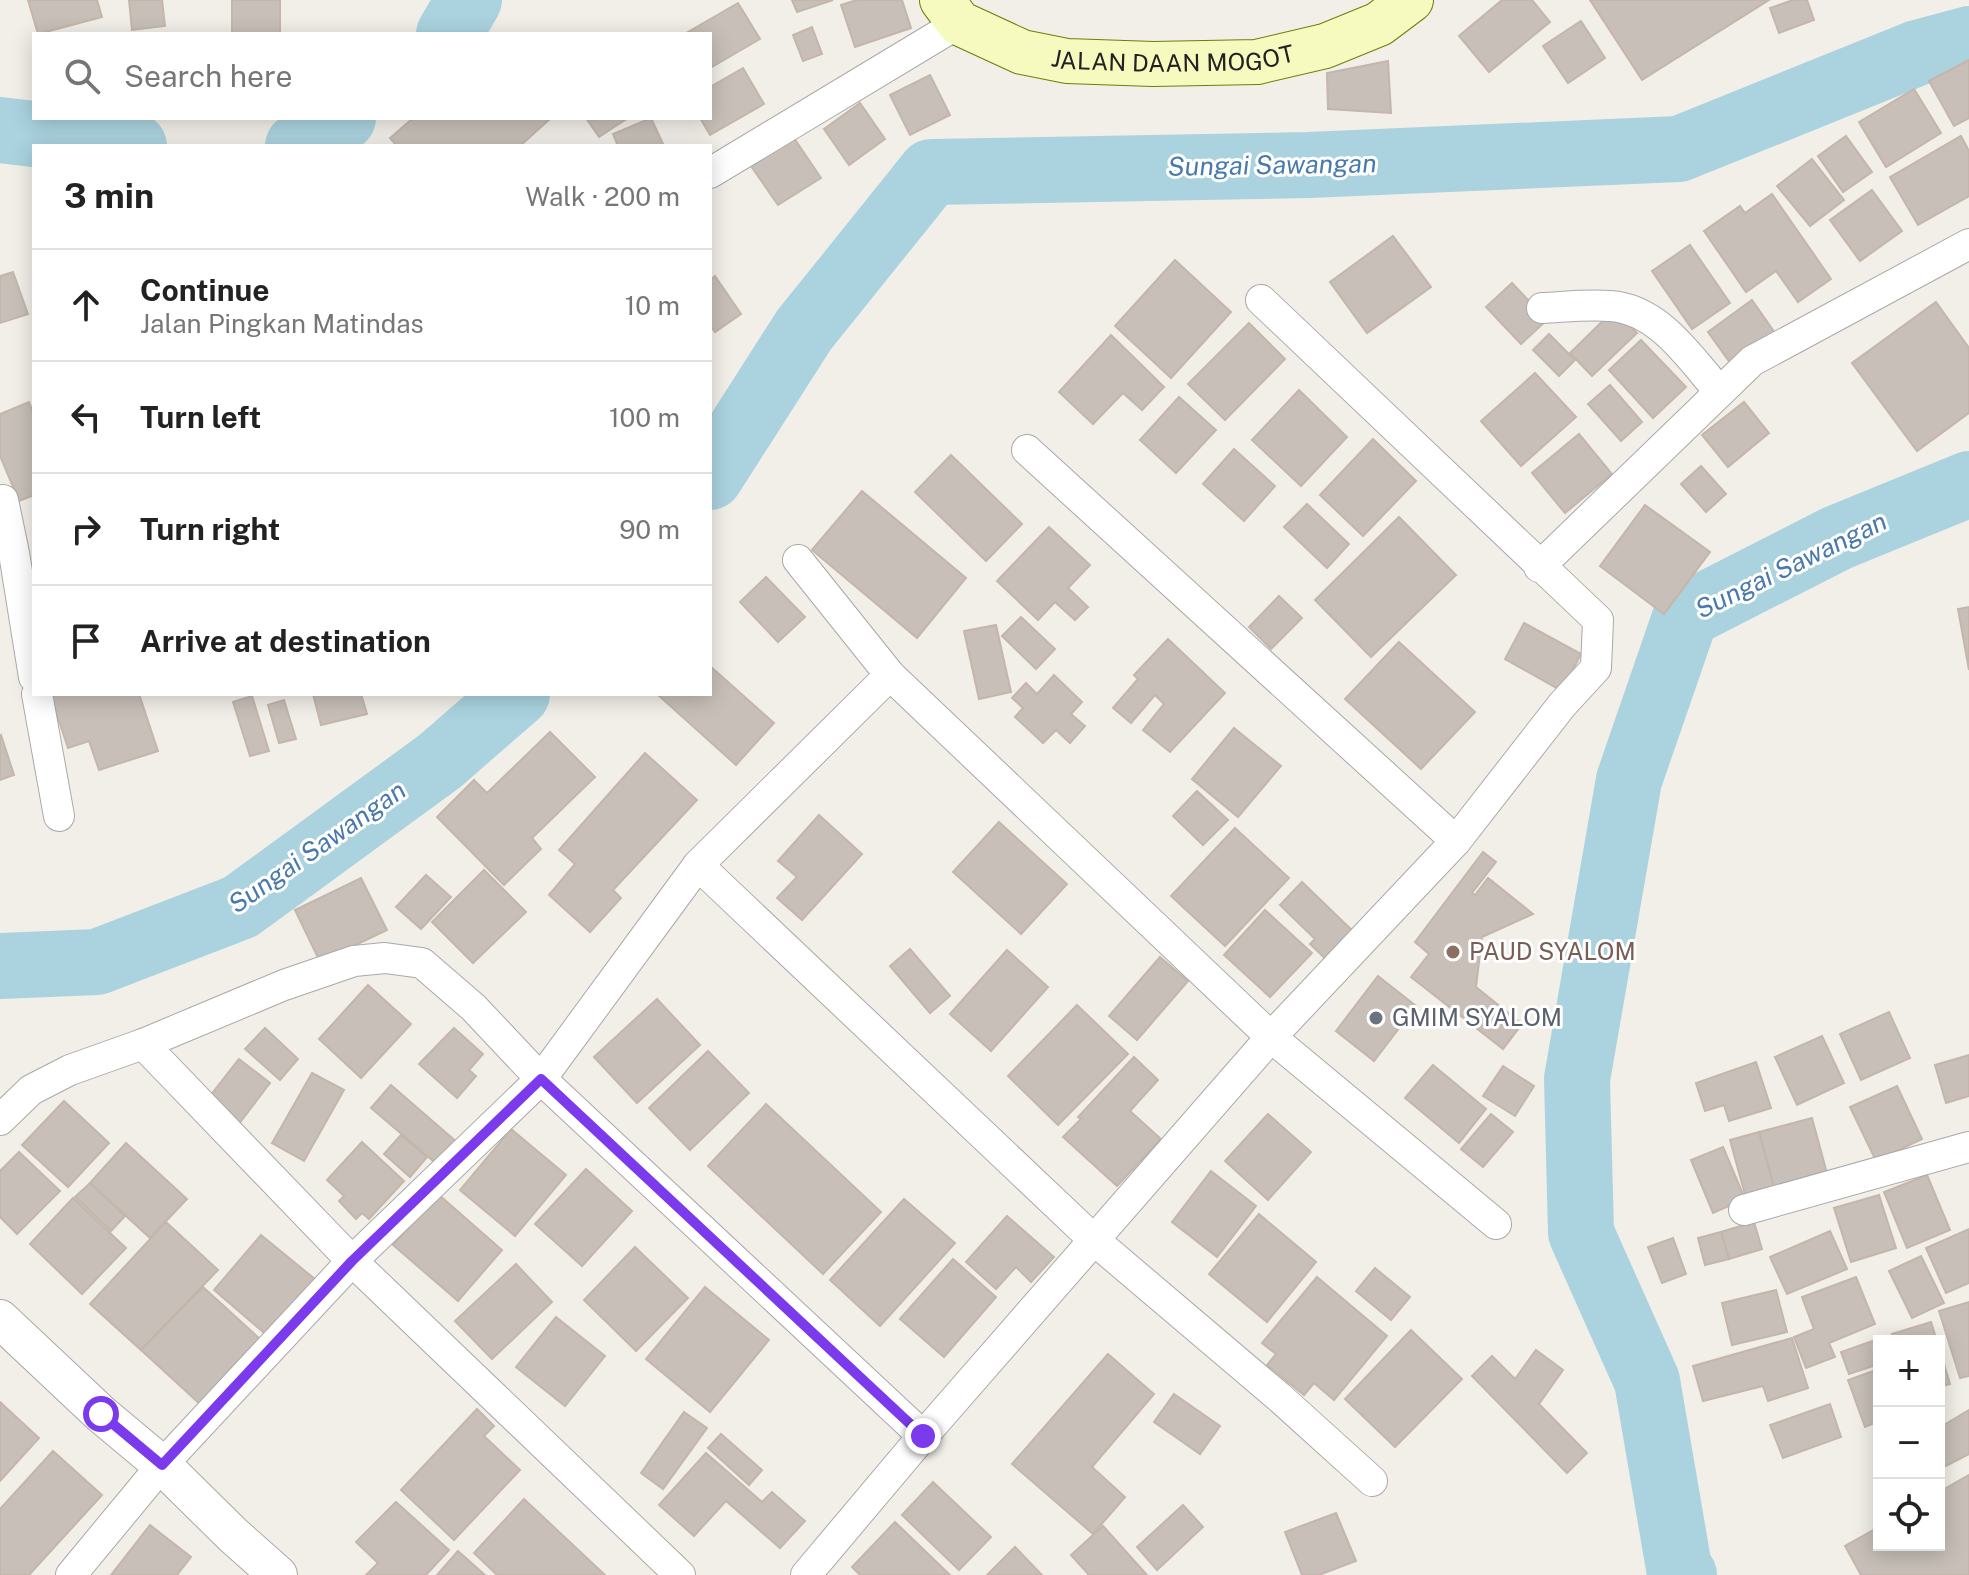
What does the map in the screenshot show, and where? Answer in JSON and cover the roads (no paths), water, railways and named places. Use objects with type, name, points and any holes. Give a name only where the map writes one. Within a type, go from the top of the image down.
[{"type":"main road","name":"JALAN DAAN MOGOT","points":[[950,12],[1022,52],[1067,61],[1153,64],[1257,62],[1325,46],[1379,24],[1411,0]]},
{"type":"street","points":[[712,172],[950,12]]},
{"type":"street","points":[[1539,567],[1752,361],[1969,244]]},
{"type":"street","points":[[806,1575],[1271,1037],[1456,841],[1562,705],[1596,668],[1598,620],[1261,300]]},
{"type":"street","points":[[1542,308],[1611,305],[1641,315],[1665,330],[1719,391]]},
{"type":"street","points":[[1027,450],[1456,841]]},
{"type":"street","points":[[3,500],[24,549],[32,651]]},
{"type":"street","points":[[798,560],[890,675],[1271,1037],[1496,1224]]},
{"type":"street","points":[[71,1575],[162,1465],[352,1261],[541,1079],[698,865],[890,675]]},
{"type":"street","points":[[37,696],[59,816]]},
{"type":"street","points":[[698,865],[1094,1240],[1279,1397],[1372,1481]]},
{"type":"street","points":[[0,1120],[31,1090],[70,1070],[143,1044],[284,985],[354,961],[385,958],[422,963],[473,1007],[541,1079],[923,1436]]},
{"type":"street","points":[[143,1044],[352,1261],[680,1575]]},
{"type":"street","points":[[1744,1210],[1969,1147]]},
{"type":"street","points":[[0,1319],[278,1575]]},
{"type":"waterway","name":"Sungai Sawangan","points":[[450,32],[469,0]]},
{"type":"waterway","name":"Sungai Sawangan","points":[[712,474],[804,330],[931,172],[1309,165],[1679,149],[1917,53],[1969,39]]},
{"type":"waterway","name":"Sungai Sawangan","points":[[301,144],[340,120]]},
{"type":"waterway","name":"Sungai Sawangan","points":[[0,130],[117,144]]},
{"type":"waterway","name":"Sungai Sawangan","points":[[1684,1575],[1679,1568],[1647,1381],[1581,1233],[1577,1079],[1629,780],[1686,615],[1837,538],[1969,484]]},
{"type":"waterway","name":"Sungai Sawangan","points":[[0,966],[97,962],[240,907],[440,761],[515,696]]},
{"type":"place","name":"PAUD SYALOM","points":[[1453,952]]},
{"type":"place","name":"GMIM SYALOM","points":[[1376,1018]]}]
